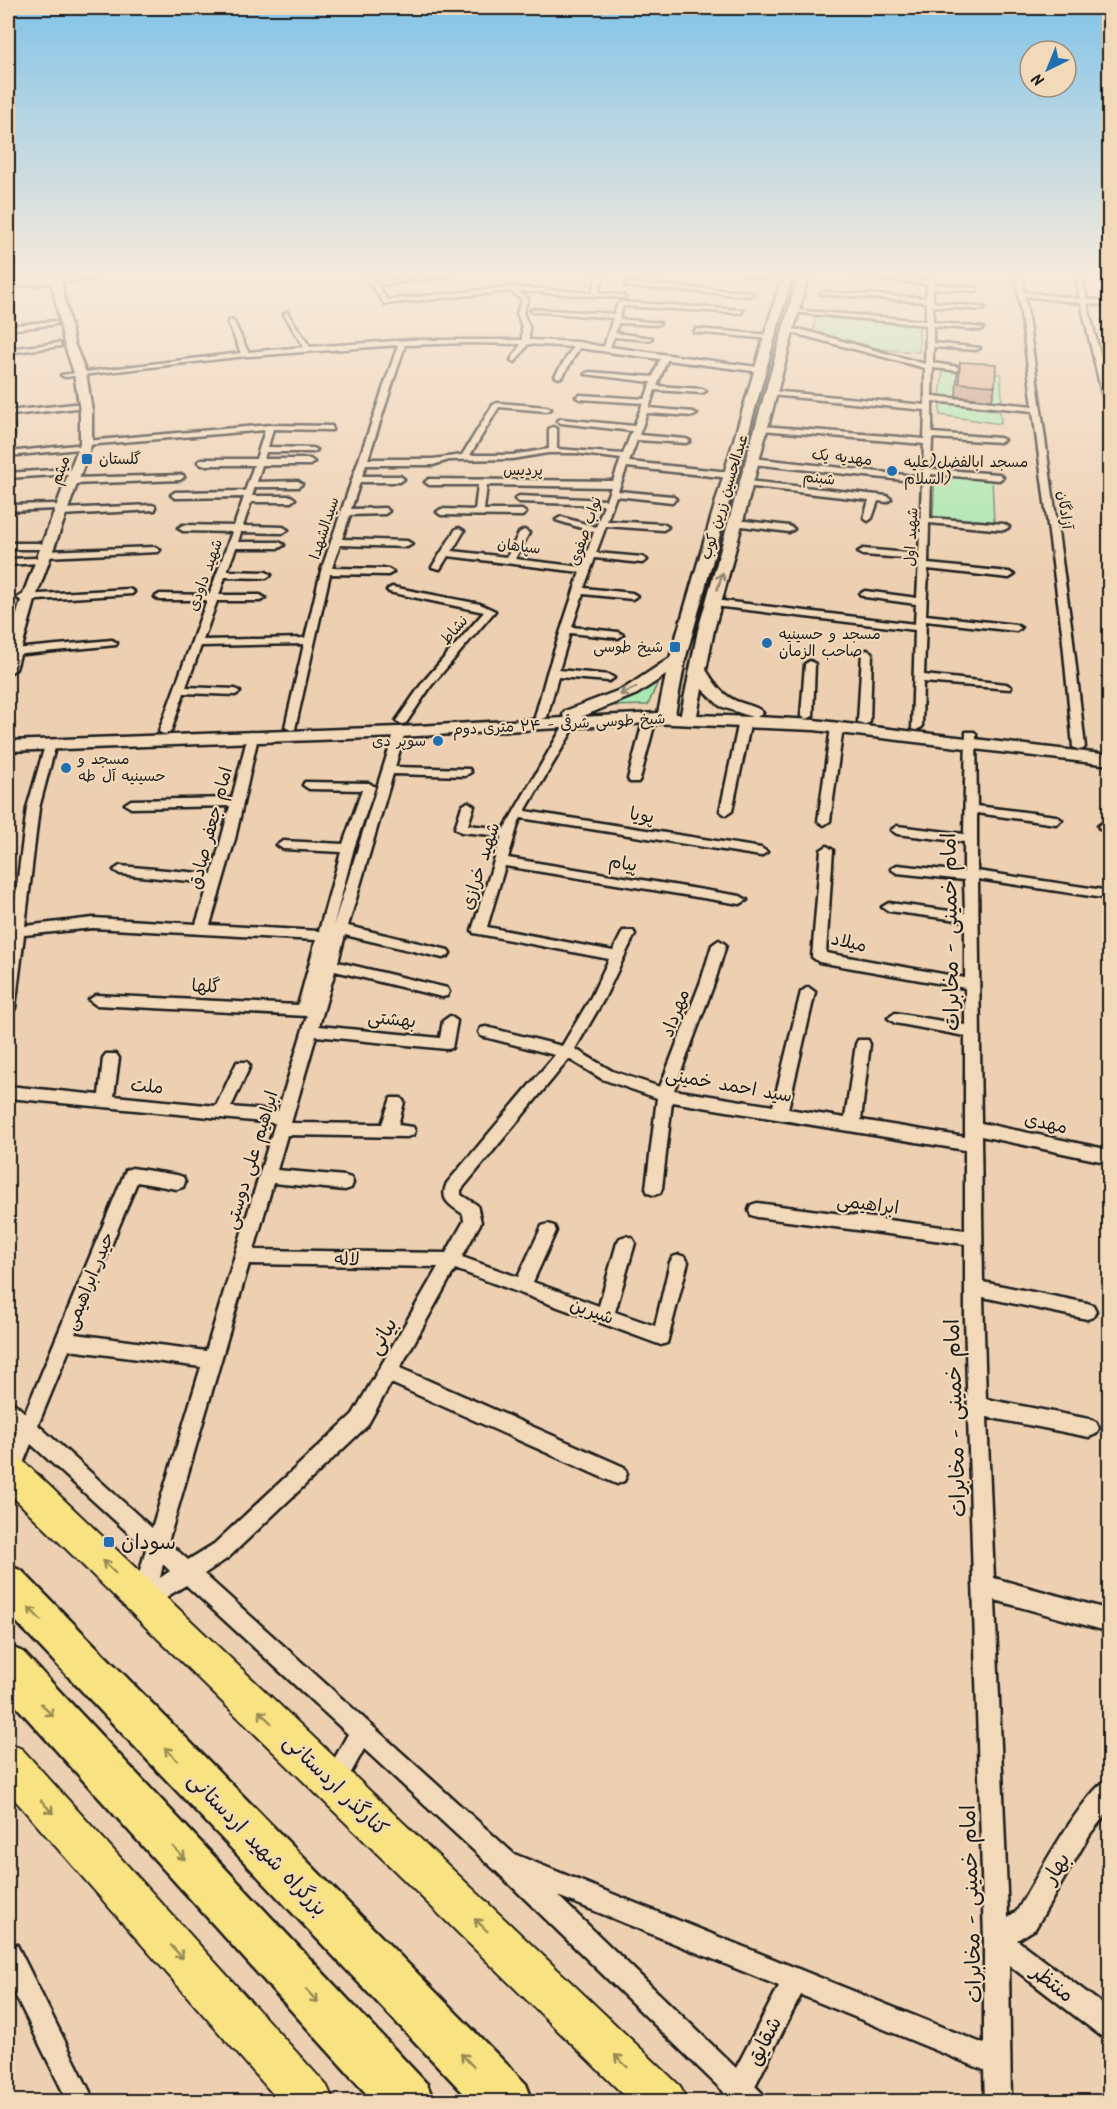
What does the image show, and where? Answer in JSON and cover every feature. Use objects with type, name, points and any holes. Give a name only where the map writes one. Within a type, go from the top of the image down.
[{"type":"highway","name":"بزرگراه شهید اردستانی","points":[[8,1585],[508,2102]]},
{"type":"highway","points":[[8,1667],[409,2102]]},
{"type":"main road","name":"میثم","points":[[66,374],[81,445]]},
{"type":"main road","name":"عبدالحسین زرین کوب","points":[[661,716],[759,374]]},
{"type":"main road","name":"عبدالحسین زرین کوب","points":[[689,716],[699,662],[714,603],[776,374]]},
{"type":"main road","name":"میثم","points":[[8,634],[25,598],[81,445],[86,411],[80,375]]},
{"type":"main road","name":"میثم","points":[[8,669],[14,652],[25,598]]},
{"type":"main road","points":[[571,719],[631,691],[678,655],[690,657],[699,662],[718,698],[750,717]]},
{"type":"main road","name":"شیخ طوسی شرقی - ۲۴ متری دوم","points":[[8,737],[291,726],[400,727],[661,716],[807,716],[916,728],[1110,760]]},
{"type":"main road","name":"شیخ طوسی شرقی - ۲۴ متری دوم","points":[[8,746],[252,737],[541,717],[571,719]]},
{"type":"main road","name":"شیخ طوسی شرقی - ۲۴ متری دوم","points":[[750,717],[837,727],[1079,747],[1110,752]]},
{"type":"main road","name":"کنارگذر اردستانی","points":[[9,1470],[663,2102]]},
{"type":"main road","points":[[8,1763],[311,2102]]},
{"type":"street","points":[[10,436],[8,414],[69,388],[80,375],[85,374]]},
{"type":"street","points":[[80,375],[86,374]]},
{"type":"street","name":"سیدالشهدا","points":[[291,726],[327,571],[355,479],[392,374]]},
{"type":"street","points":[[592,374],[702,391]]},
{"type":"street","name":"نواب صفوی","points":[[541,717],[552,673],[592,555],[659,374]]},
{"type":"street","name":"شهید اول","points":[[916,728],[924,562],[929,374]]},
{"type":"street","name":"آزادگان","points":[[1033,374],[1067,632],[1079,747]]},
{"type":"street","points":[[1101,374],[1110,411]]},
{"type":"street","points":[[771,393],[1038,409]]},
{"type":"street","points":[[580,397],[693,414]]},
{"type":"street","points":[[464,458],[497,405],[547,409]]},
{"type":"street","points":[[561,421],[686,441]]},
{"type":"street","points":[[8,454],[270,427],[329,428]]},
{"type":"street","name":"شهید داودی","points":[[165,731],[238,528],[270,427]]},
{"type":"street","points":[[762,428],[1000,440]]},
{"type":"street","points":[[553,429],[553,451]]},
{"type":"street","points":[[263,449],[313,450]]},
{"type":"street","points":[[361,462],[433,462],[575,451],[625,461],[730,475]]},
{"type":"street","points":[[202,462],[310,462]]},
{"type":"street","name":"مهدیه یک","points":[[753,462],[927,476],[999,477]]},
{"type":"street","points":[[8,476],[180,477]]},
{"type":"street","points":[[355,479],[400,479]]},
{"type":"street","name":"پردیس","points":[[429,482],[483,483],[614,493]]},
{"type":"street","points":[[479,513],[483,483]]},
{"type":"street","points":[[176,495],[249,493],[298,484]]},
{"type":"street","name":"شبنم","points":[[747,484],[887,499]]},
{"type":"street","points":[[249,493],[291,499]]},
{"type":"street","points":[[519,500],[614,493],[672,499]]},
{"type":"street","points":[[868,518],[874,498]]},
{"type":"street","points":[[8,508],[152,508]]},
{"type":"street","points":[[346,512],[385,512]]},
{"type":"street","points":[[441,512],[522,513]]},
{"type":"street","points":[[561,520],[602,527],[663,527]]},
{"type":"street","points":[[925,520],[1004,527]]},
{"type":"street","points":[[737,523],[789,529]]},
{"type":"street","points":[[183,528],[283,530]]},
{"type":"street","points":[[437,567],[459,531]]},
{"type":"street","points":[[510,561],[524,533]]},
{"type":"street","points":[[337,542],[407,544]]},
{"type":"street","points":[[232,545],[279,545]]},
{"type":"street","points":[[8,546],[40,554]]},
{"type":"street","points":[[8,562],[40,554],[155,550]]},
{"type":"street","points":[[863,552],[1009,574]]},
{"type":"street","name":"سپاهان","points":[[446,553],[587,570]]},
{"type":"street","points":[[592,555],[642,560]]},
{"type":"street","points":[[327,571],[388,573]]},
{"type":"street","points":[[221,574],[266,575]]},
{"type":"street","name":"نشاط","points":[[392,590],[480,607],[490,611],[427,684],[400,727]]},
{"type":"street","points":[[580,591],[632,596]]},
{"type":"street","points":[[25,598],[129,592]]},
{"type":"street","points":[[865,594],[922,602]]},
{"type":"street","points":[[160,597],[260,598]]},
{"type":"street","points":[[714,603],[921,623],[1016,628]]},
{"type":"street","points":[[567,630],[618,636]]},
{"type":"street","points":[[196,644],[310,641]]},
{"type":"street","points":[[14,652],[112,643]]},
{"type":"street","points":[[864,722],[867,653]]},
{"type":"street","points":[[807,716],[810,664]]},
{"type":"street","points":[[552,673],[609,678]]},
{"type":"street","points":[[918,678],[1006,687]]},
{"type":"street","points":[[180,690],[235,692]]},
{"type":"street","points":[[634,779],[661,716]]},
{"type":"street","points":[[726,811],[750,717]]},
{"type":"street","name":"شهید خرازی","points":[[571,719],[517,814],[478,930],[617,956]]},
{"type":"street","name":"ابراهیم علی دوستی","points":[[143,1600],[157,1545],[310,1030],[309,1011],[329,965],[333,934],[400,727]]},
{"type":"street","points":[[824,821],[837,727]]},
{"type":"street","name":"امام جعفر صادق","points":[[202,928],[237,802],[252,737]]},
{"type":"street","name":"امام خمینی - مخابرات","points":[[970,738],[974,1288],[996,1939],[998,2102]]},
{"type":"street","points":[[8,1008],[33,808],[50,744]]},
{"type":"street","points":[[387,770],[465,772]]},
{"type":"street","points":[[309,784],[369,787],[348,848],[333,934],[309,1011]]},
{"type":"street","points":[[131,804],[237,802]]},
{"type":"street","points":[[468,806],[461,828],[509,833]]},
{"type":"street","points":[[971,809],[1056,820]]},
{"type":"street","name":"پویا","points":[[517,814],[761,852]]},
{"type":"street","points":[[897,830],[971,840]]},
{"type":"street","points":[[283,845],[348,848]]},
{"type":"street","name":"میلاد","points":[[827,850],[819,957],[972,984]]},
{"type":"street","name":"پیام","points":[[501,861],[740,900]]},
{"type":"street","points":[[897,869],[972,876],[1110,895]]},
{"type":"street","points":[[120,870],[216,879]]},
{"type":"street","points":[[889,907],[972,918]]},
{"type":"street","points":[[17,931],[93,923],[333,934],[443,953]]},
{"type":"street","points":[[566,1052],[597,999],[628,934]]},
{"type":"street","name":"مهرداد","points":[[654,1188],[665,1094],[708,981],[719,945]]},
{"type":"street","points":[[329,965],[442,992]]},
{"type":"street","points":[[779,1113],[808,992]]},
{"type":"street","name":"گلها","points":[[96,1000],[309,1011]]},
{"type":"street","points":[[895,1018],[973,1032]]},
{"type":"street","name":"بهشتی","points":[[310,1030],[447,1044],[450,1021]]},
{"type":"street","name":"سید احمد خمینی","points":[[486,1032],[566,1052],[607,1074],[639,1087],[665,1094],[852,1125],[974,1136]]},
{"type":"street","points":[[852,1125],[863,1044]]},
{"type":"street","name":"بیانی","points":[[143,1600],[221,1551],[360,1420],[473,1222],[471,1210],[452,1198],[453,1188],[566,1052]]},
{"type":"street","points":[[106,1101],[111,1058]]},
{"type":"street","points":[[221,1112],[242,1066]]},
{"type":"street","name":"ملت","points":[[8,1092],[221,1112],[282,1124],[407,1131]]},
{"type":"street","points":[[388,1131],[396,1102]]},
{"type":"street","name":"مهدی","points":[[974,1136],[1110,1157]]},
{"type":"street","name":"حیدر ابراهیمی","points":[[9,1470],[65,1341],[132,1175],[177,1182]]},
{"type":"street","points":[[267,1176],[345,1183]]},
{"type":"street","name":"ابراهیمی","points":[[757,1210],[974,1238]]},
{"type":"street","points":[[522,1286],[548,1231]]},
{"type":"street","points":[[604,1316],[626,1243]]},
{"type":"street","name":"لاله","points":[[242,1257],[451,1260]]},
{"type":"street","name":"شیرین","points":[[451,1260],[661,1337],[679,1262]]},
{"type":"street","points":[[974,1288],[1087,1311]]},
{"type":"street","points":[[65,1341],[212,1360]]},
{"type":"street","points":[[388,1372],[617,1474]]},
{"type":"street","points":[[977,1406],[1089,1428]]},
{"type":"street","points":[[8,1410],[506,1863],[742,2097]]},
{"type":"street","points":[[983,1586],[1110,1621]]},
{"type":"street","points":[[333,1783],[360,1732]]},
{"type":"street","name":"بهار","points":[[996,1939],[1026,1920],[1082,1826],[1110,1789]]},
{"type":"street","points":[[506,1863],[997,2062]]},
{"type":"street","name":"منتظر","points":[[996,1939],[1110,2027]]},
{"type":"street","points":[[8,1954],[82,2102]]},
{"type":"street","name":"شقایق","points":[[742,2097],[795,1981]]},
{"type":"green space","points":[[943,374],[1001,374],[1002,402],[940,396]]},
{"type":"green space","points":[[940,403],[1000,411],[1001,424],[940,415]]},
{"type":"green space","points":[[935,475],[992,480],[994,523],[933,517]]},
{"type":"green space","points":[[659,679],[648,705],[607,706]]},
{"type":"building","points":[[959,374],[996,374],[995,386],[959,383]]},
{"type":"place","name":"گلستان","points":[[87,459]]},
{"type":"place","name":"مسجد ابالفضل(علیه السلام)","points":[[892,471]]},
{"type":"place","name":"مسجد و حسینیه صاحب الزمان","points":[[767,643]]},
{"type":"place","name":"شیخ طوسی","points":[[675,647]]},
{"type":"place","name":"سوپر دی","points":[[438,741]]},
{"type":"place","name":"مسجد و حسینیه آل طه","points":[[66,768]]},
{"type":"place","name":"سودان","points":[[109,1542]]}]
